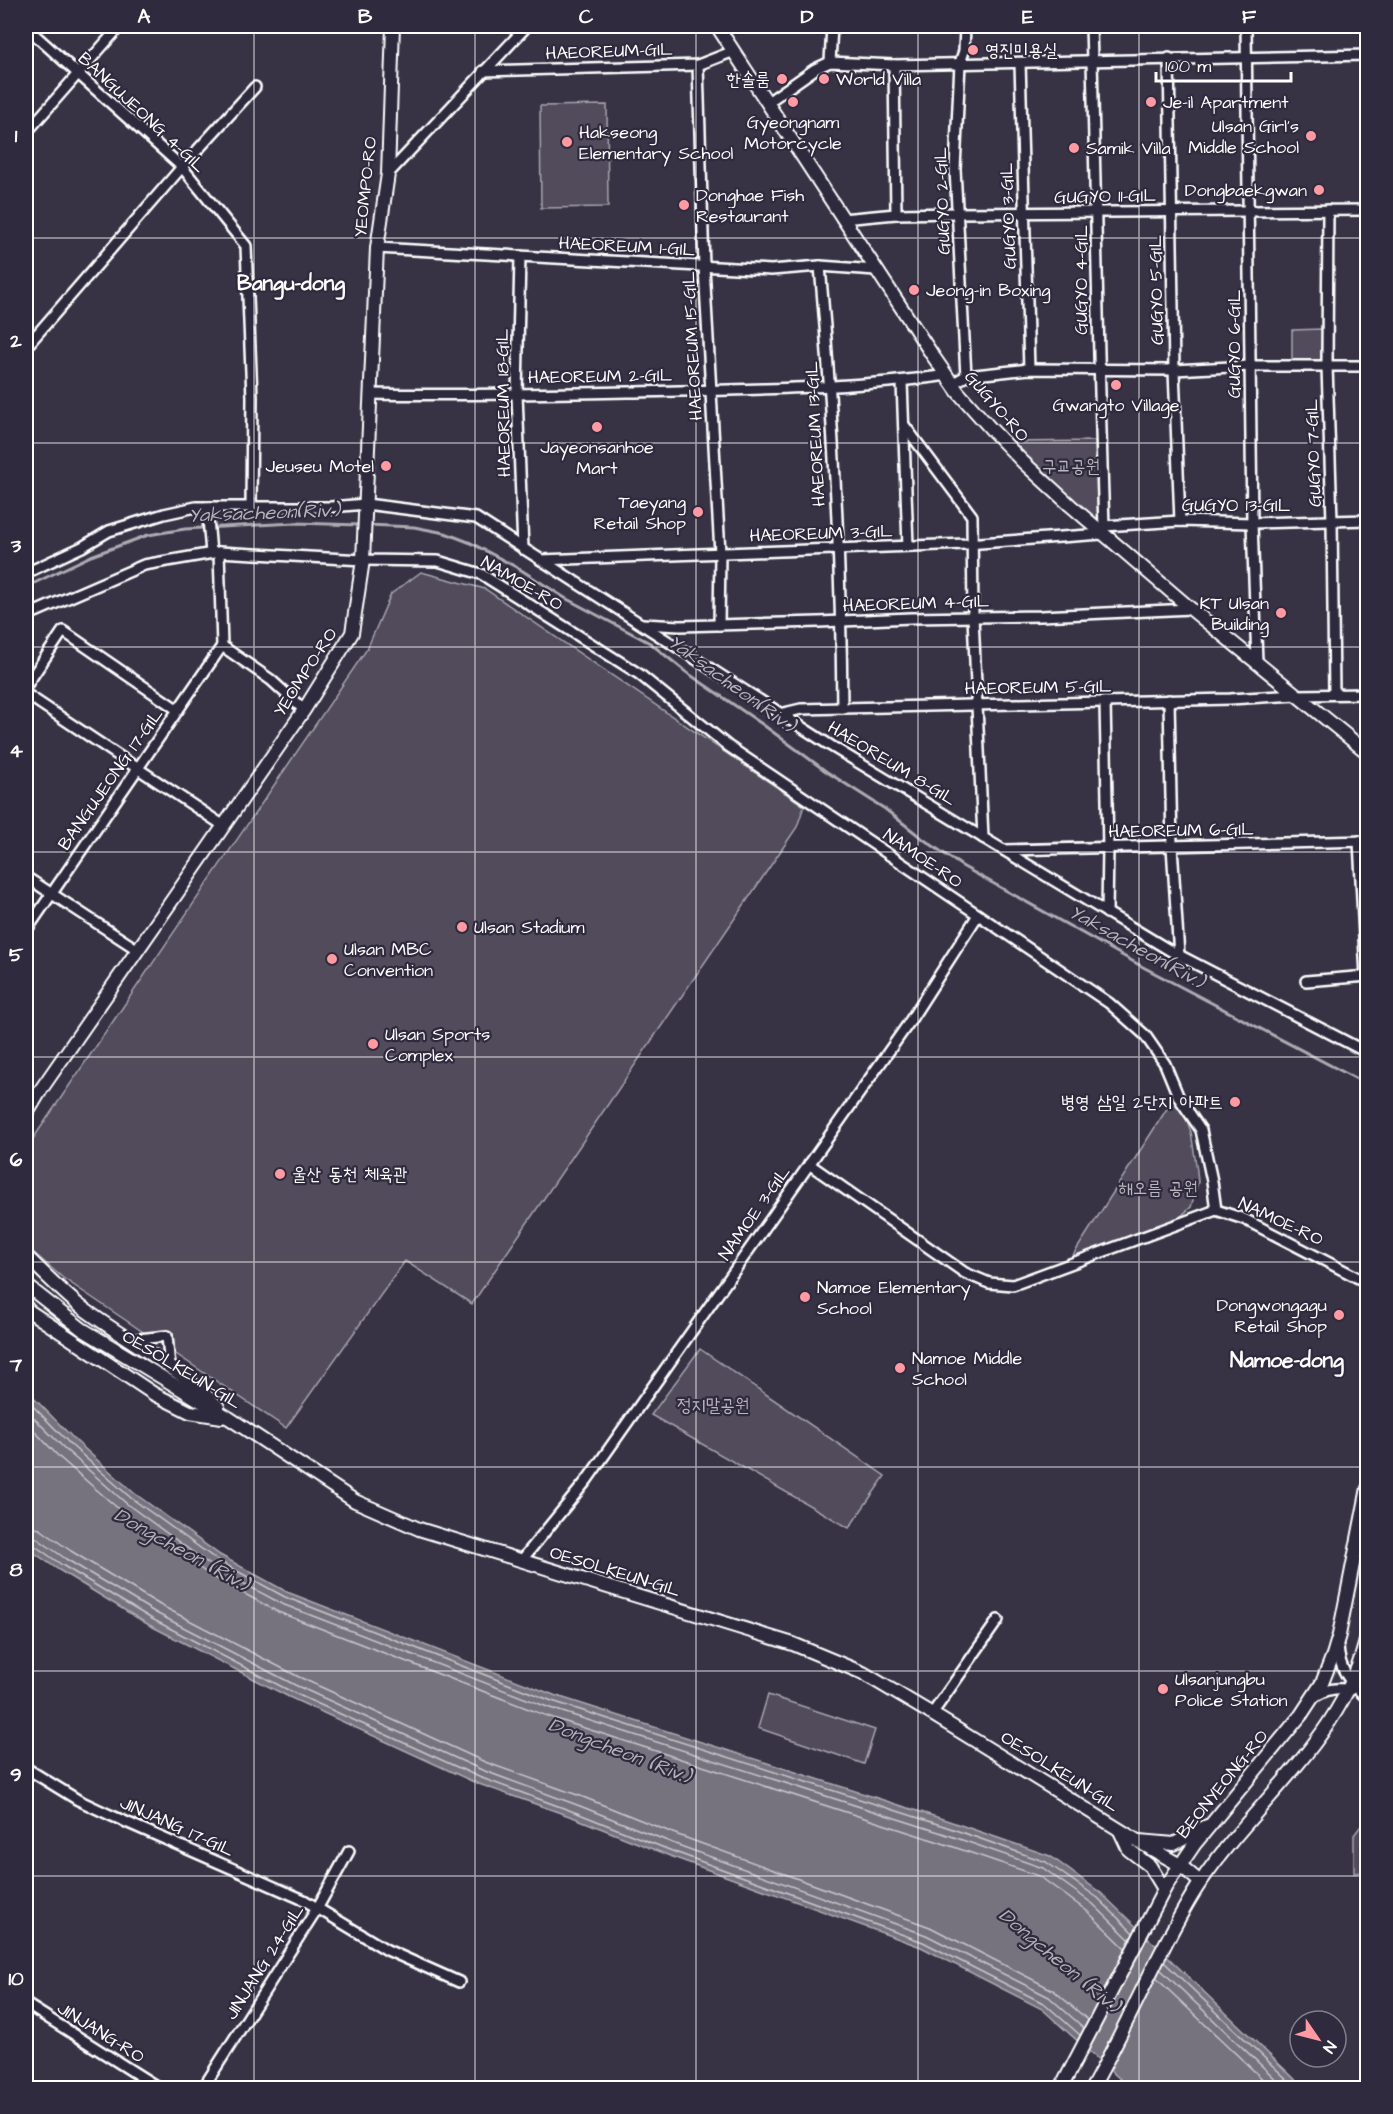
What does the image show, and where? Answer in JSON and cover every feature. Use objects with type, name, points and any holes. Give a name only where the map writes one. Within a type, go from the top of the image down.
[{"type":"main road","name":"YEOMPO-RO","points":[[26,1115],[304,710],[352,633],[363,560],[377,248],[388,174],[393,26]]},
{"type":"main road","name":"GUGYO-RO","points":[[717,26],[950,380],[991,429],[1023,462],[1191,609],[1368,753]]},
{"type":"main road","points":[[26,1256],[78,1305],[202,1390],[229,1418]]},
{"type":"main road","name":"OESOLKEUN-GIL","points":[[26,1285],[82,1329],[229,1418],[355,1501],[419,1529],[793,1644],[863,1673],[1180,1865],[1200,1882]]},
{"type":"main road","points":[[26,1307],[154,1394],[190,1412],[229,1418]]},
{"type":"main road","name":"BEONYEONG-RO","points":[[1061,2088],[1165,1888],[1213,1822],[1312,1699],[1326,1673],[1339,1635],[1368,1488]]},
{"type":"main road","points":[[1092,2088],[1186,1904],[1200,1882],[1324,1731],[1350,1687],[1359,1665],[1368,1631]]},
{"type":"main road","points":[[1137,1841],[1174,1844],[1213,1822]]},
{"type":"main road","points":[[1120,1830],[1129,1850],[1150,1866],[1165,1888]]},
{"type":"street","points":[[26,133],[120,26]]},
{"type":"street","name":"HAEOREUM-GIL","points":[[388,174],[527,26]]},
{"type":"street","points":[[830,62],[832,26]]},
{"type":"street","name":"GUGYO 2-GIL","points":[[965,26],[964,51],[960,63],[956,169],[966,376]]},
{"type":"street","name":"GUGYO 4-GIL","points":[[1091,26],[1103,530]]},
{"type":"street","name":"GUGYO 6-GIL","points":[[1246,26],[1252,523],[1257,662]]},
{"type":"street","name":"BANGUJEONG 4-GIL","points":[[26,27],[182,167],[246,246],[252,397],[251,508]]},
{"type":"street","name":"HAEOREUM-GIL","points":[[483,72],[698,65],[734,51]]},
{"type":"street","points":[[768,102],[815,69],[830,62],[894,65],[1368,55]]},
{"type":"street","name":"GUGYO 5-GIL","points":[[1169,58],[1174,370],[1180,521]]},
{"type":"street","name":"GUGYO 3-GIL","points":[[1020,63],[1029,369]]},
{"type":"street","name":"HAEOREUM 15-GIL","points":[[698,65],[704,267],[720,553],[719,625]]},
{"type":"street","points":[[894,65],[896,214]]},
{"type":"street","points":[[26,347],[182,167],[255,87]]},
{"type":"street","name":"GUGYO 7-GIL","points":[[1328,210],[1327,366],[1334,694]]},
{"type":"street","name":"GUGYO 11-GIL","points":[[842,219],[896,214],[1368,210]]},
{"type":"street","name":"HAEOREUM 1-GIL","points":[[377,248],[771,270],[820,266],[876,270]]},
{"type":"street","name":"HAEOREUM 18-GIL","points":[[520,256],[517,394],[524,549]]},
{"type":"street","name":"HAEOREUM 13-GIL","points":[[820,266],[830,387],[842,621],[842,708]]},
{"type":"street","points":[[950,380],[1029,369],[1174,370],[1250,366],[1368,366]]},
{"type":"street","name":"HAEOREUM 2-GIL","points":[[370,394],[710,390],[830,387],[950,380]]},
{"type":"street","points":[[902,382],[908,546]]},
{"type":"street","points":[[904,425],[972,516],[973,617],[983,838]]},
{"type":"street","name":"HAEOREUM 8-GIL","points":[[26,573],[82,547],[109,531],[196,507],[331,507],[366,504],[476,518],[780,714],[1107,913],[1179,956],[1368,1053]]},
{"type":"street","points":[[207,507],[215,553],[222,646],[271,680],[304,710]]},
{"type":"street","name":"GUGYO 13-GIL","points":[[1103,530],[1180,521],[1252,523],[1368,520]]},
{"type":"street","name":"HAEOREUM 3-GIL","points":[[541,560],[971,543],[1103,530]]},
{"type":"street","name":"NAMOE-RO","points":[[26,616],[144,565],[215,553],[438,561],[481,574],[639,674],[728,747],[1109,1003],[1145,1035],[1165,1064],[1179,1098],[1201,1130],[1212,1181],[1215,1210],[1244,1219],[1368,1283]]},
{"type":"street","name":"HAEOREUM 4-GIL","points":[[641,624],[719,625],[1041,616],[1191,609]]},
{"type":"street","points":[[26,686],[63,631],[178,710]]},
{"type":"street","name":"BANGUJEONG 17-GIL","points":[[26,932],[222,646]]},
{"type":"street","points":[[26,694],[224,826]]},
{"type":"street","name":"HAEOREUM 5-GIL","points":[[780,714],[801,709],[1368,694]]},
{"type":"street","points":[[1169,700],[1172,846],[1179,956]]},
{"type":"street","points":[[1105,702],[1107,913]]},
{"type":"street","name":"HAEOREUM 6-GIL","points":[[1004,850],[1363,841],[1367,976]]},
{"type":"street","points":[[26,877],[138,950]]},
{"type":"street","points":[[809,1164],[908,1024],[978,915]]},
{"type":"street","points":[[1306,981],[1367,976]]},
{"type":"street","name":"NAMOE 3-GIL","points":[[521,1561],[587,1480],[809,1164],[965,1273],[989,1283],[1013,1285],[1215,1210]]},
{"type":"street","points":[[129,1341],[167,1336],[170,1367]]},
{"type":"street","points":[[932,1714],[998,1620]]},
{"type":"street","points":[[1339,1635],[1341,1666],[1350,1687],[1366,1697]]},
{"type":"street","points":[[1312,1699],[1327,1690],[1350,1687]]},
{"type":"street","name":"JINJANG 17-GIL","points":[[26,1768],[78,1800],[318,1907],[387,1950],[459,1982]]},
{"type":"street","name":"JINJANG 24-GIL","points":[[204,2088],[318,1907],[349,1851]]},
{"type":"street","name":"JINJANG-RO","points":[[26,2004],[159,2088]]},
{"type":"green space","points":[[607,105],[608,207],[541,208],[540,106]]},
{"type":"green space","points":[[1322,329],[1321,362],[1292,362],[1292,330]]},
{"type":"green space","name":"구교공원","points":[[1095,441],[1100,525],[1033,465],[1011,442]]},
{"type":"green space","name":"Ulsan Sports Complex","points":[[421,572],[485,589],[804,806],[797,827],[472,1304],[405,1261],[286,1428],[63,1278],[26,1246],[26,1149],[367,649],[391,594]]},
{"type":"green space","name":"해오름 공원","points":[[1177,1093],[1191,1132],[1197,1171],[1198,1182],[1191,1207],[1170,1226],[1066,1266]]},
{"type":"green space","name":"정지말공원","points":[[700,1349],[885,1476],[849,1528],[651,1415]]},
{"type":"green space","points":[[768,1695],[875,1730],[864,1764],[758,1728]]},
{"type":"green space","points":[[1367,1818],[1367,1871],[1354,1873],[1354,1835]]},
{"type":"water","name":"Dongcheon (Riv.)","points":[[26,1390],[75,1440],[134,1493],[220,1555],[287,1592],[554,1695],[946,1820],[1050,1856],[1101,1893],[1304,2088],[1130,2088],[1042,2009],[921,1947],[476,1783],[289,1697],[149,1625],[26,1547]]},
{"type":"waterway","name":"Yaksacheon(Riv.)","points":[[26,587],[91,556],[148,535],[185,529],[295,523],[360,525]]},
{"type":"waterway","name":"Yaksacheon(Riv.)","points":[[367,525],[414,527],[445,533],[471,543],[518,568],[565,598],[650,643],[686,672],[827,772],[885,809],[962,866],[1143,967],[1368,1085]]},
{"type":"place","name":"영진미용실","points":[[973,50]]},
{"type":"place","name":"한솔룸","points":[[782,79]]},
{"type":"place","name":"World Villa","points":[[824,79]]},
{"type":"place","name":"Gyeongnam Motorcycle","points":[[793,102]]},
{"type":"place","name":"Je-il Apartment","points":[[1151,102]]},
{"type":"place","name":"Ulsan Girl's Middle School","points":[[1311,136]]},
{"type":"place","name":"Hakseong Elementary School","points":[[567,142]]},
{"type":"place","name":"Samik Villa","points":[[1074,148]]},
{"type":"place","name":"Dongbaekgwan","points":[[1319,190]]},
{"type":"place","name":"Donghae Fish Restaurant","points":[[684,205]]},
{"type":"place","name":"Jeong-in Boxing","points":[[914,290]]},
{"type":"place","name":"Gwangto Village","points":[[1116,385]]},
{"type":"place","name":"Jayeonsanhoe Mart","points":[[597,427]]},
{"type":"place","name":"Jeuseu Motel","points":[[386,466]]},
{"type":"place","name":"Taeyang Retail Shop","points":[[698,512]]},
{"type":"place","name":"KT Ulsan Building","points":[[1281,613]]},
{"type":"place","name":"Ulsan Stadium","points":[[462,927]]},
{"type":"place","name":"Ulsan MBC Convention","points":[[332,959]]},
{"type":"place","name":"Ulsan Sports Complex","points":[[373,1044]]},
{"type":"place","name":"병영 삼일 2단지 아파트","points":[[1235,1102]]},
{"type":"place","name":"울산 동천 체육관","points":[[280,1174]]},
{"type":"place","name":"Namoe Elementary School","points":[[805,1297]]},
{"type":"place","name":"Dongwongagu Retail Shop","points":[[1339,1315]]},
{"type":"place","name":"Namoe Middle School","points":[[900,1368]]},
{"type":"place","name":"Ulsanjungbu Police Station","points":[[1163,1689]]},
{"type":"district","name":"Bangu-dong","points":[[291,283]]},
{"type":"district","name":"Namoe-dong","points":[[1287,1360]]}]
